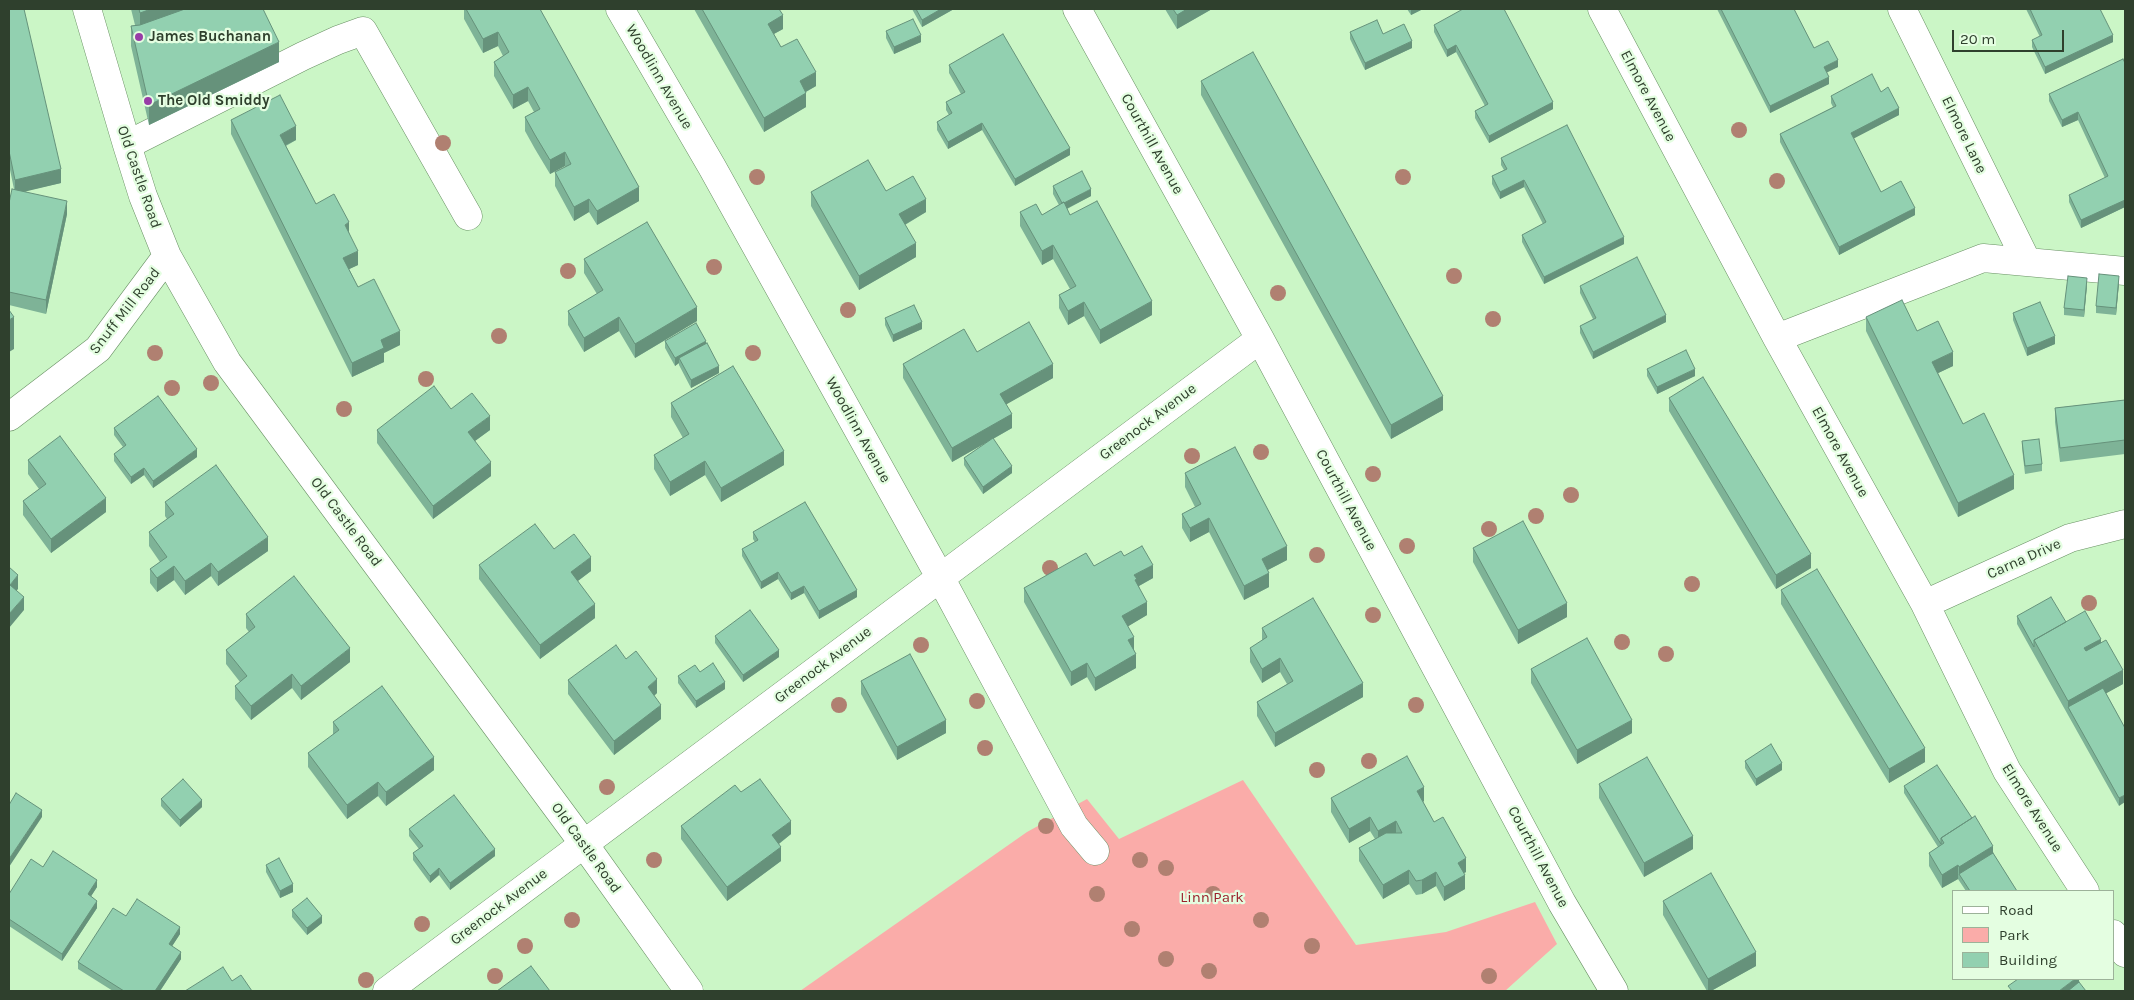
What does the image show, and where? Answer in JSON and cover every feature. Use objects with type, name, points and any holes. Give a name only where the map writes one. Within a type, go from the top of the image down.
[{"type":"street","name":"Old Castle Road","points":[[87,9],[143,196],[167,256],[227,362],[584,844],[689,991]]},
{"type":"street","name":"Woodlinn Avenue","points":[[620,9],[712,167],[940,577],[1074,826],[1095,851]]},
{"type":"street","name":"Courthill Avenue","points":[[1077,9],[1260,339],[1562,903],[1614,991]]},
{"type":"street","name":"Elmore Avenue","points":[[1602,9],[1777,338],[1925,604],[2007,771],[2084,890]]},
{"type":"street","name":"Elmore Lane","points":[[1902,9],[2026,262]]},
{"type":"street","points":[[127,145],[303,56],[363,31],[468,216]]},
{"type":"street","name":"Snuff Mill Road","points":[[9,418],[98,349],[167,256]]},
{"type":"street","points":[[1777,338],[1983,258],[2125,271]]},
{"type":"street","name":"Greenock Avenue","points":[[387,991],[1260,339]]},
{"type":"street","name":"Carna Drive","points":[[1925,604],[2070,538],[2125,524]]},
{"type":"street","points":[[2114,936],[2125,953]]},
{"type":"green space","name":"Linn Park","points":[[1243,780],[1356,945],[1446,932],[1535,902],[1557,944],[1505,991],[800,991],[1027,832],[1087,799],[1119,839]]},
{"type":"building","points":[[9,9],[24,9],[61,169],[15,180],[9,151]]},
{"type":"building","points":[[139,9],[151,9],[140,13]]},
{"type":"building","points":[[185,9],[263,9],[279,42],[149,105],[131,26],[140,25]]},
{"type":"building","points":[[466,9],[540,9],[639,187],[597,211],[589,199],[574,207],[555,172],[571,164],[565,152],[550,160],[525,117],[540,109],[528,87],[513,95],[494,62],[509,52],[498,32],[483,39]]},
{"type":"building","points":[[702,9],[779,9],[783,15],[768,24],[781,47],[797,39],[816,72],[800,81],[806,93],[764,118]]},
{"type":"building","points":[[916,9],[941,9],[922,20]]},
{"type":"building","points":[[1173,9],[1187,9],[1177,15]]},
{"type":"building","points":[[1463,9],[1504,9],[1553,102],[1489,136],[1475,111],[1488,104],[1456,45],[1447,50],[1434,25]]},
{"type":"building","points":[[1721,9],[1794,9],[1814,48],[1828,41],[1838,60],[1824,67],[1829,77],[1770,106]]},
{"type":"building","points":[[2030,9],[2100,9],[2113,35],[2045,67],[2032,40],[2042,35]]},
{"type":"building","points":[[913,19],[921,35],[894,47],[886,31]]},
{"type":"building","points":[[1377,20],[1383,34],[1404,24],[1412,41],[1365,63],[1350,32]]},
{"type":"building","points":[[1003,34],[1070,148],[1015,179],[982,123],[948,142],[937,122],[952,113],[946,102],[965,92],[949,65]]},
{"type":"building","points":[[1253,52],[1443,396],[1391,425],[1201,81]]},
{"type":"building","points":[[2123,59],[2125,63],[2125,200],[2081,220],[2069,195],[2108,176],[2078,112],[2062,120],[2049,94]]},
{"type":"building","points":[[1872,74],[1881,92],[1888,87],[1899,108],[1851,133],[1881,192],[1901,181],[1915,208],[1839,247],[1780,134],[1836,106],[1831,96]]},
{"type":"building","points":[[280,95],[296,126],[280,135],[316,204],[334,194],[349,222],[345,225],[358,251],[343,258],[358,287],[374,279],[400,331],[381,340],[384,348],[352,363],[231,120]]},
{"type":"building","points":[[1567,125],[1624,237],[1544,277],[1522,235],[1546,222],[1540,210],[1524,180],[1500,192],[1492,176],[1507,169],[1501,158]]},
{"type":"building","points":[[868,160],[886,191],[913,176],[926,199],[899,214],[916,243],[859,276],[811,192]]},
{"type":"building","points":[[1082,171],[1091,189],[1062,203],[1053,186]]},
{"type":"building","points":[[12,189],[67,201],[46,300],[9,292],[9,203]]},
{"type":"building","points":[[1097,201],[1152,301],[1100,330],[1084,302],[1068,311],[1059,295],[1076,286],[1053,245],[1042,251],[1020,212],[1036,204],[1042,215],[1064,202],[1070,215]]},
{"type":"building","points":[[647,222],[697,307],[635,344],[619,317],[584,338],[568,311],[603,290],[584,259]]},
{"type":"building","points":[[1637,257],[1666,315],[1593,352],[1580,326],[1596,318],[1580,286]]},
{"type":"building","points":[[2099,274],[2119,276],[2116,308],[2096,306]]},
{"type":"building","points":[[2068,276],[2087,278],[2084,310],[2064,308]]},
{"type":"building","points":[[1902,300],[1917,331],[1938,321],[1953,352],[1932,362],[1963,424],[1984,413],[2014,475],[1958,503],[1866,317]]},
{"type":"building","points":[[2040,302],[2055,336],[2027,348],[2013,313]]},
{"type":"building","points":[[914,305],[922,322],[893,335],[885,318]]},
{"type":"building","points":[[9,310],[14,317],[9,320]]},
{"type":"building","points":[[1029,322],[1053,364],[1000,394],[1012,414],[952,448],[903,364],[964,329],[977,352]]},
{"type":"building","points":[[696,323],[706,341],[675,358],[665,341]]},
{"type":"building","points":[[707,343],[719,366],[691,380],[679,358]]},
{"type":"building","points":[[1686,350],[1695,369],[1657,387],[1647,369]]},
{"type":"building","points":[[733,366],[784,451],[721,488],[705,461],[670,482],[654,455],[689,434],[671,403]]},
{"type":"building","points":[[1703,377],[1811,554],[1776,575],[1669,398]]},
{"type":"building","points":[[434,386],[451,409],[472,393],[490,416],[468,432],[491,462],[433,506],[377,430]]},
{"type":"building","points":[[158,396],[197,449],[153,481],[144,468],[131,477],[114,454],[126,445],[114,428]]},
{"type":"building","points":[[2125,400],[2125,440],[2060,448],[2055,408]]},
{"type":"building","points":[[60,436],[106,498],[51,539],[23,501],[46,484],[28,460]]},
{"type":"building","points":[[993,438],[1012,466],[983,487],[964,458]]},
{"type":"building","points":[[2039,439],[2042,464],[2025,466],[2022,441]]},
{"type":"building","points":[[1235,447],[1287,546],[1262,559],[1269,573],[1244,586],[1209,518],[1190,528],[1182,514],[1201,504],[1185,473]]},
{"type":"building","points":[[216,465],[268,537],[218,572],[211,563],[185,581],[174,566],[157,578],[150,569],[167,557],[149,532],[174,514],[165,502]]},
{"type":"building","points":[[805,502],[857,590],[819,611],[804,586],[791,593],[778,572],[761,582],[742,549],[758,540],[753,532]]},
{"type":"building","points":[[1523,521],[1567,603],[1518,630],[1473,548]]},
{"type":"building","points":[[535,524],[554,549],[574,534],[591,557],[571,572],[595,604],[540,645],[479,565]]},
{"type":"building","points":[[1142,546],[1153,565],[1134,575],[1147,602],[1122,616],[1134,637],[1128,640],[1136,654],[1095,678],[1087,663],[1071,672],[1024,588],[1086,553],[1094,566],[1121,551],[1124,556]]},
{"type":"building","points":[[9,567],[18,575],[10,585],[24,597],[9,614]]},
{"type":"building","points":[[1817,569],[1925,748],[1889,769],[1781,590]]},
{"type":"building","points":[[294,576],[350,648],[301,686],[292,674],[251,706],[235,686],[247,676],[226,650],[255,627],[246,614]]},
{"type":"building","points":[[2051,597],[2066,622],[2034,640],[2034,647],[2017,616]]},
{"type":"building","points":[[1313,598],[1363,683],[1275,733],[1257,702],[1293,681],[1280,658],[1262,669],[1250,648],[1267,637],[1262,628]]},
{"type":"building","points":[[750,610],[779,650],[743,675],[715,636]]},
{"type":"building","points":[[2085,611],[2101,639],[2084,648],[2086,651],[2106,640],[2123,670],[2068,701],[2034,640]]},
{"type":"building","points":[[1587,638],[1632,720],[1577,750],[1531,669]]},
{"type":"building","points":[[616,645],[626,659],[636,651],[657,679],[648,687],[661,705],[614,741],[568,680]]},
{"type":"building","points":[[910,654],[946,720],[897,747],[861,681]]},
{"type":"building","points":[[713,663],[725,682],[696,701],[678,676],[695,665],[700,672]]},
{"type":"building","points":[[382,686],[434,757],[386,792],[378,782],[347,805],[308,753],[339,730],[333,722]]},
{"type":"building","points":[[2103,688],[2125,728],[2125,795],[2119,798],[2068,707]]},
{"type":"building","points":[[1771,744],[1782,763],[1756,779],[1745,761]]},
{"type":"building","points":[[1407,756],[1424,787],[1417,791],[1434,822],[1443,817],[1466,858],[1458,863],[1465,875],[1444,887],[1436,872],[1422,880],[1416,881],[1409,870],[1383,885],[1359,848],[1386,833],[1402,833],[1396,821],[1378,831],[1370,817],[1349,829],[1331,798]]},
{"type":"building","points":[[1647,757],[1693,836],[1644,863],[1599,784]]},
{"type":"building","points":[[1937,765],[1972,818],[1941,838],[1941,844],[1904,786]]},
{"type":"building","points":[[183,779],[202,800],[180,820],[161,799]]},
{"type":"building","points":[[760,779],[791,821],[772,835],[781,847],[727,887],[681,826],[735,785],[741,792]]},
{"type":"building","points":[[16,793],[42,810],[9,859],[9,805]]},
{"type":"building","points":[[454,795],[495,849],[450,883],[439,868],[430,876],[413,853],[423,846],[409,829]]},
{"type":"building","points":[[1975,816],[1993,846],[1942,875],[1929,853],[1944,843],[1941,838]]},
{"type":"building","points":[[53,851],[97,880],[88,894],[97,901],[62,954],[9,919],[9,894],[31,859],[43,867]]},
{"type":"building","points":[[1993,853],[2016,890],[1969,890],[1959,874]]},
{"type":"building","points":[[279,858],[293,884],[280,891],[266,865]]},
{"type":"building","points":[[1711,873],[1756,952],[1708,979],[1663,901]]},
{"type":"building","points":[[307,898],[322,916],[307,928],[292,910]]},
{"type":"building","points":[[137,899],[180,927],[169,944],[181,952],[155,991],[124,991],[78,962],[113,908],[126,916]]},
{"type":"building","points":[[531,966],[550,991],[497,991]]},
{"type":"building","points":[[223,967],[232,981],[241,975],[252,991],[185,991]]},
{"type":"building","points":[[2017,980],[2074,980],[2059,991],[2012,991],[2008,986]]},
{"type":"building","points":[[2079,982],[2086,991],[2068,991]]},
{"type":"place","name":"James Buchanan","points":[[139,37]]},
{"type":"place","name":"The Old Smiddy","points":[[148,101]]}]
